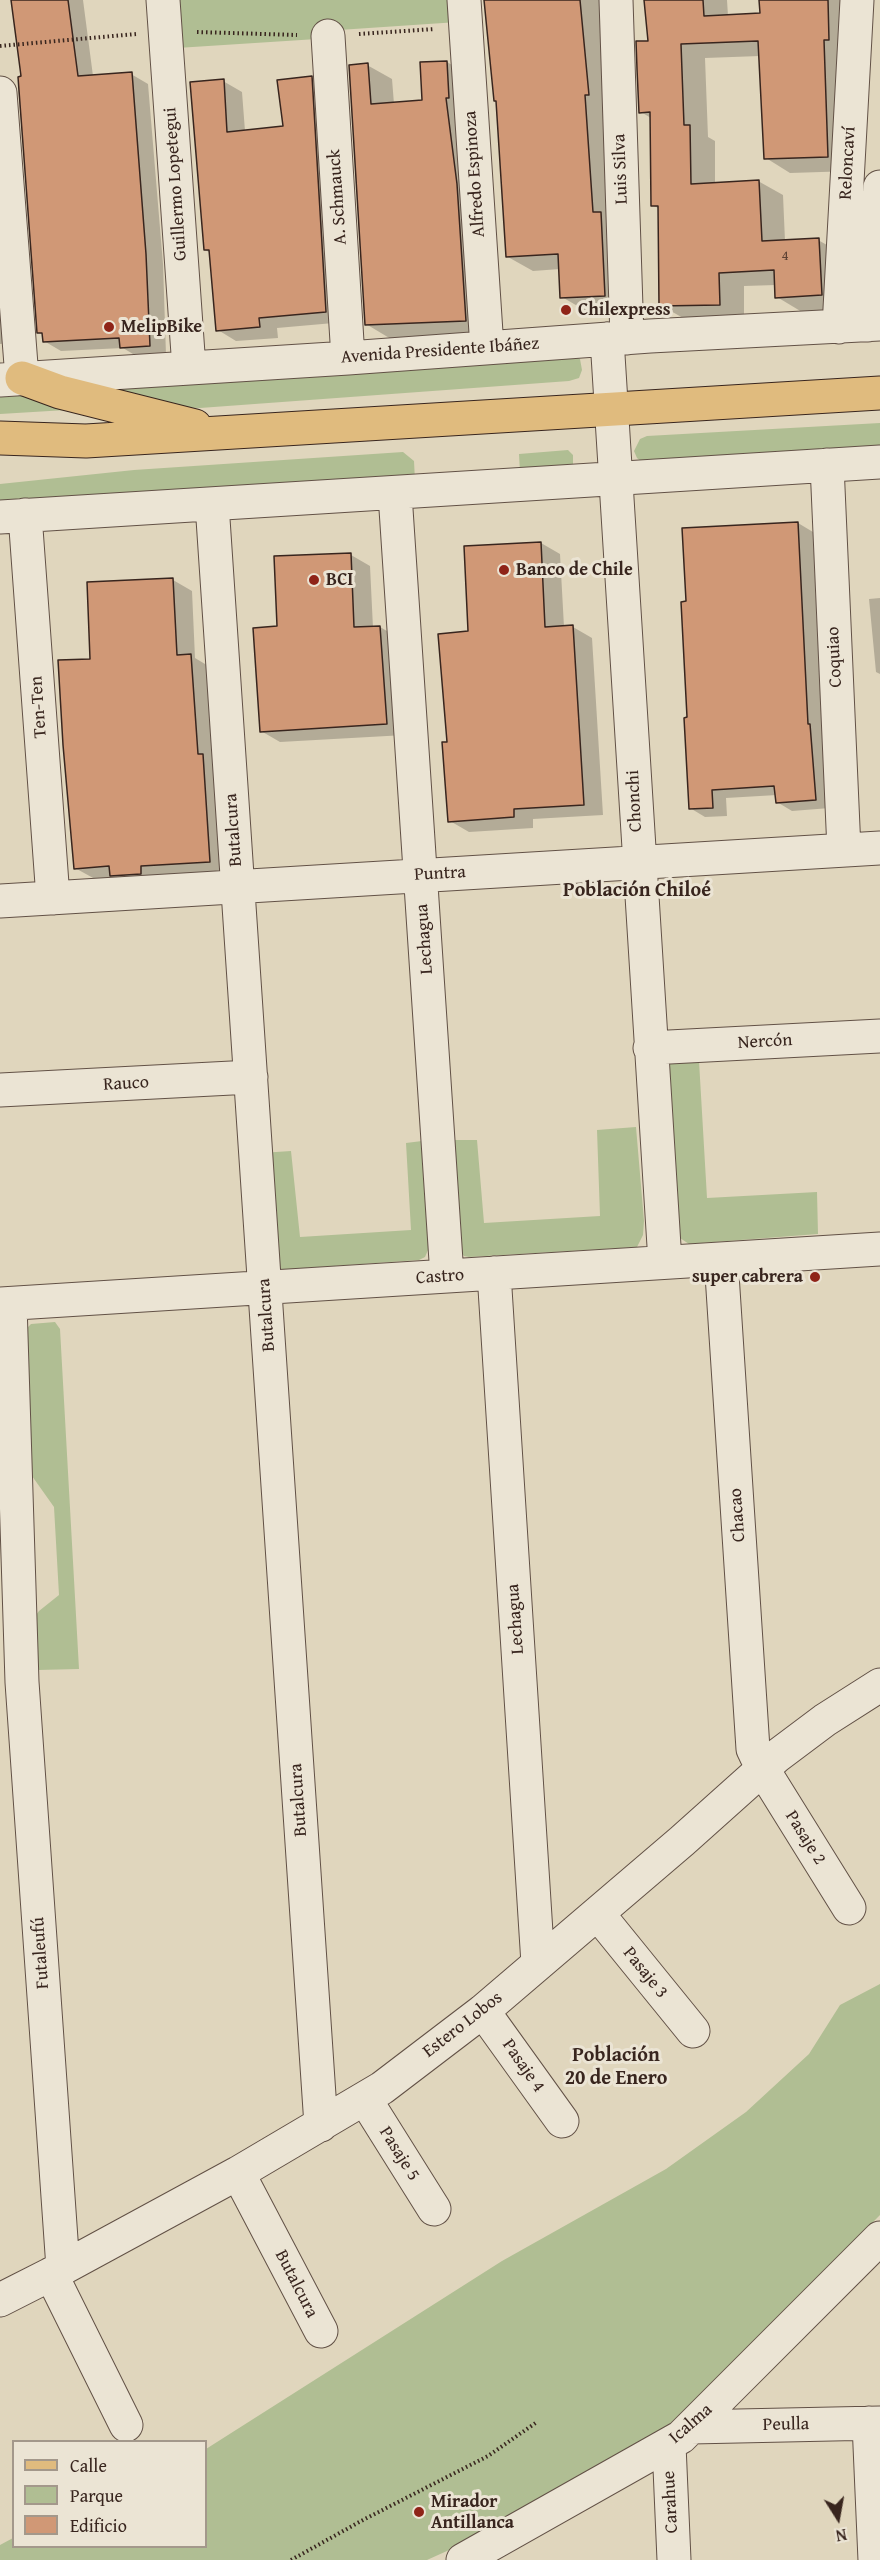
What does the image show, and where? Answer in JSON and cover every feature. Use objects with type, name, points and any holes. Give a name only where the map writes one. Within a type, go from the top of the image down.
[{"type":"main road","points":[[11,379],[226,433]]},
{"type":"main road","points":[[0,438],[86,441],[880,393]]},
{"type":"main road","points":[[0,461],[86,441]]},
{"type":"street","name":"Luis Silva","points":[[616,0],[617,339]]},
{"type":"street","name":"Reloncaví","points":[[857,0],[862,325]]},
{"type":"street","name":"Alfredo Espinoza","points":[[465,13],[487,348]]},
{"type":"street","name":"Guillermo Lopetegui","points":[[164,16],[189,368]]},
{"type":"street","name":"A. Schmauck","points":[[328,36],[348,358]]},
{"type":"street","points":[[0,93],[11,379]]},
{"type":"street","points":[[862,325],[877,247],[880,187]]},
{"type":"street","name":"Avenida Presidente Ibáñez","points":[[11,379],[862,325]]},
{"type":"street","name":"Chonchi","points":[[617,339],[612,409],[615,480],[665,1262]]},
{"type":"street","points":[[12,516],[880,462]]},
{"type":"street","name":"Coquiao","points":[[827,465],[844,850]]},
{"type":"street","name":"Lechagua","points":[[394,494],[447,1276]]},
{"type":"street","name":"Butalcura","points":[[212,504],[321,2125]]},
{"type":"street","name":"Ten-Ten","points":[[12,516],[53,898]]},
{"type":"street","name":"Puntra","points":[[0,901],[880,848]]},
{"type":"street","name":"Nercón","points":[[650,1048],[880,1036]]},
{"type":"street","name":"Rauco","points":[[0,1090],[251,1077]]},
{"type":"street","name":"Castro","points":[[5,1304],[880,1249]]},
{"type":"street","name":"Chacao","points":[[721,1259],[753,1749],[762,1768]]},
{"type":"street","name":"Lechagua","points":[[494,1273],[538,1964]]},
{"type":"street","name":"Futaleufú","points":[[5,1304],[11,1638],[22,1682],[57,2271],[126,2424]]},
{"type":"street","name":"Estero Lobos","points":[[0,2300],[238,2172],[365,2099],[483,2011],[762,1768],[825,1720],[880,1685]]},
{"type":"street","name":"Pasaje 2","points":[[762,1768],[849,1908]]},
{"type":"street","name":"Pasaje 3","points":[[597,1914],[693,2031]]},
{"type":"street","name":"Pasaje 4","points":[[483,2011],[562,2121]]},
{"type":"street","name":"Pasaje 5","points":[[365,2099],[434,2209]]},
{"type":"street","name":"Butalcura","points":[[238,2172],[321,2331]]},
{"type":"street","name":"Icalma","points":[[464,2560],[680,2436],[880,2238]]},
{"type":"street","points":[[875,2423],[875,2560]]},
{"type":"street","name":"Peulla","points":[[680,2436],[875,2423]]},
{"type":"street","name":"Carahue","points":[[674,2560],[680,2436]]},
{"type":"path","points":[[0,46],[164,16],[328,36],[465,13]]},
{"type":"path","points":[[291,2560],[488,2456],[537,2422]]},
{"type":"green space","points":[[172,0],[459,0],[458,22],[324,31],[317,39],[177,48]]},
{"type":"green space","points":[[575,357],[580,359],[582,370],[579,378],[569,381],[200,408],[162,407],[82,389]]},
{"type":"green space","points":[[0,393],[25,396],[66,410],[0,414]]},
{"type":"green space","points":[[880,423],[880,453],[643,463],[634,451],[640,439],[647,436]]},
{"type":"green space","points":[[568,450],[573,455],[573,465],[520,473],[519,454]]},
{"type":"green space","points":[[403,452],[414,461],[415,481],[0,506],[0,484],[134,470]]},
{"type":"green space","points":[[671,1059],[699,1061],[707,1198],[817,1192],[818,1234],[689,1244],[677,1236],[666,1065]]},
{"type":"green space","points":[[636,1127],[644,1221],[643,1235],[637,1247],[469,1257],[464,1256],[460,1251],[453,1140],[477,1140],[484,1223],[600,1216],[597,1130]]},
{"type":"green space","points":[[422,1141],[431,1243],[425,1257],[419,1260],[278,1270],[261,1153],[291,1151],[300,1237],[411,1230],[406,1143]]},
{"type":"green space","points":[[55,1322],[60,1329],[79,1669],[38,1670],[36,1615],[59,1595],[54,1507],[32,1476],[25,1330],[31,1324]]},
{"type":"green space","points":[[880,1984],[880,2215],[679,2418],[652,2436],[458,2546],[427,2560],[0,2560],[0,2545],[12,2539],[12,2548],[207,2548],[207,2448],[502,2261],[666,2169],[746,2112],[809,2054],[840,2005]]},
{"type":"building","points":[[11,0],[68,0],[78,76],[132,72],[146,254],[150,346],[120,348],[119,338],[43,342],[42,333],[37,333],[18,77],[21,76]]},
{"type":"building","points":[[484,0],[580,0],[589,95],[585,95],[593,212],[601,212],[605,296],[560,298],[558,254],[506,257],[496,101],[494,101]]},
{"type":"building","points":[[644,0],[703,0],[704,16],[760,13],[759,0],[828,0],[829,40],[824,40],[828,157],[764,159],[758,41],[681,44],[684,125],[690,125],[691,184],[759,180],[762,241],[819,238],[822,295],[775,298],[774,270],[719,273],[720,305],[659,306],[658,206],[651,206],[650,112],[639,113],[636,41],[648,41]]},
{"type":"building","points":[[447,61],[449,98],[446,98],[457,184],[466,321],[365,325],[349,65],[368,63],[371,104],[422,100],[420,62]]},
{"type":"building","points":[[312,76],[326,312],[259,318],[260,327],[216,331],[209,250],[204,250],[190,82],[224,79],[227,132],[283,126],[277,80]]},
{"type":"building","points":[[798,522],[808,724],[810,724],[816,800],[776,803],[774,786],[712,790],[713,808],[689,809],[681,602],[686,601],[682,528]]},
{"type":"building","points":[[541,542],[545,627],[573,625],[584,805],[514,809],[514,817],[448,822],[442,742],[447,742],[438,634],[468,631],[464,546]]},
{"type":"building","points":[[351,553],[354,627],[380,626],[387,724],[260,732],[253,628],[277,626],[274,556]]},
{"type":"building","points":[[173,578],[177,655],[191,654],[198,754],[203,754],[210,862],[141,866],[141,874],[110,876],[109,866],[74,869],[58,660],[90,659],[87,582]]},
{"type":"place","name":"Chilexpress","points":[[566,310]]},
{"type":"place","name":"MelipBike","points":[[109,327]]},
{"type":"place","name":"Banco de Chile","points":[[504,570]]},
{"type":"place","name":"BCI","points":[[314,580]]},
{"type":"place","name":"super cabrera","points":[[815,1277]]},
{"type":"place","name":"Mirador Antillanca","points":[[419,2512]]},
{"type":"district","name":"Población Chiloé","points":[[637,891]]},
{"type":"district","name":"Población 20 de Enero","points":[[616,2068]]}]
